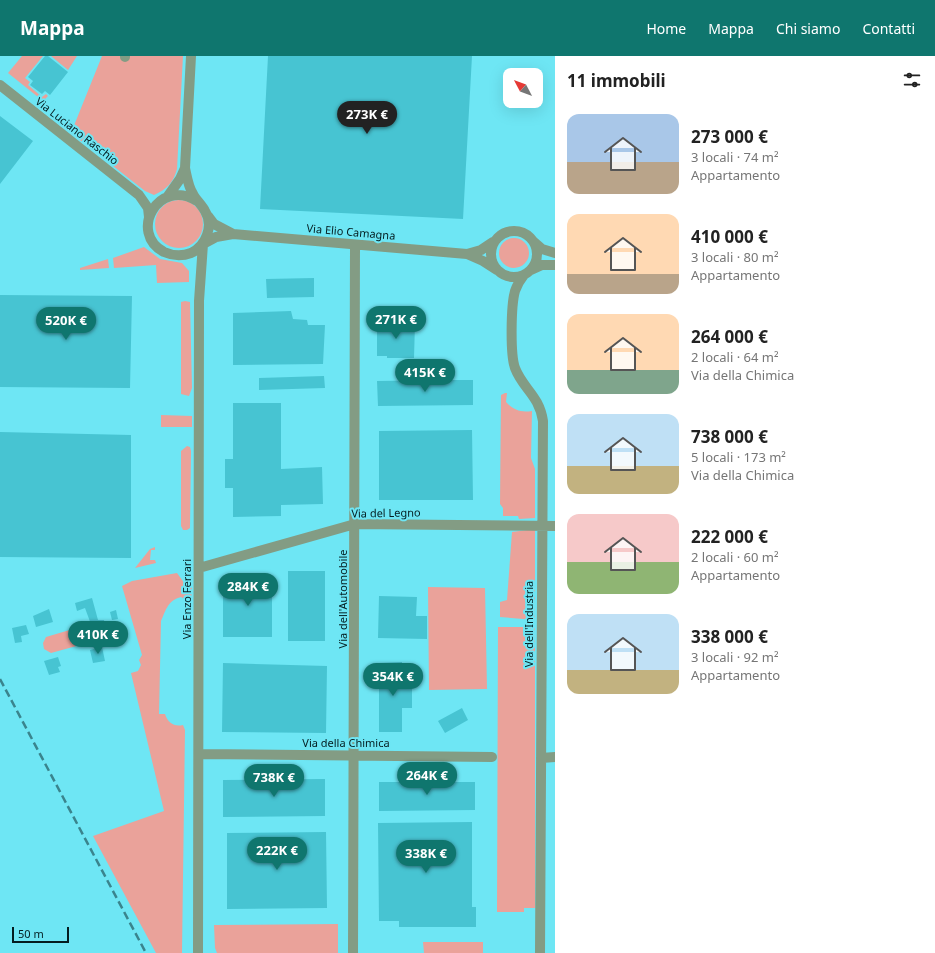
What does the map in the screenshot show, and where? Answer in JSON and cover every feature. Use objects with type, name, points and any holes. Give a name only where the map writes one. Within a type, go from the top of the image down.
[{"type":"street","points":[[191,56],[185,168],[189,186],[197,201],[208,216],[208,232],[203,244]]},
{"type":"street","name":"Via Luciano Raschio","points":[[0,85],[139,195],[148,208],[148,227],[150,236],[161,250],[176,255],[184,255],[191,253],[203,244]]},
{"type":"street","points":[[149,217],[152,210],[178,184],[185,168]]},
{"type":"street","name":"Via Luciano Raschio","points":[[139,195],[152,200],[184,195],[197,201]]},
{"type":"street","name":"Via Elio Camagna","points":[[208,216],[214,224],[233,234]]},
{"type":"street","points":[[555,253],[542,249],[526,234],[515,230],[504,232],[493,242],[491,248],[491,260],[500,272],[509,277],[528,272],[542,265],[555,265]]},
{"type":"street","name":"Via Elio Camagna","points":[[203,244],[216,237],[233,234],[467,254],[483,261],[500,272]]},
{"type":"street","name":"Via Elio Camagna","points":[[467,254],[480,250],[493,242]]},
{"type":"street","points":[[528,272],[537,256],[534,242]]},
{"type":"street","name":"Via Enzo Ferrari","points":[[198,953],[199,301],[203,244]]},
{"type":"street","name":"Via dell'Automobile","points":[[353,953],[355,245]]},
{"type":"street","name":"Via dell'Industria","points":[[500,272],[508,283],[513,302]]},
{"type":"street","name":"Via dell'Industria","points":[[528,272],[518,283],[513,302],[512,353],[514,367],[538,402],[543,421],[540,953]]},
{"type":"street","name":"Via del Legno","points":[[199,568],[355,524],[555,526]]},
{"type":"street","name":"Via della Chimica","points":[[199,754],[492,757]]},
{"type":"street","points":[[541,758],[555,757]]},
{"type":"shaded area","points":[[22,56],[43,56],[25,78],[30,82],[28,85],[42,97],[46,94],[48,96],[43,101],[8,73]]},
{"type":"shaded area","points":[[51,56],[77,56],[68,70]]},
{"type":"shaded area","points":[[102,56],[183,56],[177,169],[174,178],[169,185],[154,195],[145,191],[71,133]]},
{"type":"shaded area","points":[[179,200],[188,202],[196,207],[201,215],[203,224],[201,233],[196,241],[188,246],[179,248],[170,246],[162,241],[157,233],[155,224],[157,215],[162,207],[170,202]]},
{"type":"shaded area","points":[[514,238],[525,242],[529,253],[525,264],[514,268],[503,264],[499,253],[503,242]]},
{"type":"shaded area","points":[[144,247],[160,259],[182,263],[189,271],[189,282],[157,283],[156,265],[114,268],[113,258]]},
{"type":"shaded area","points":[[108,259],[109,268],[80,270],[80,268]]},
{"type":"shaded area","points":[[181,302],[190,302],[192,388],[189,396],[181,394]]},
{"type":"shaded area","points":[[507,393],[506,402],[511,407],[524,412],[532,411],[531,458],[535,469],[535,518],[519,519],[518,516],[503,516],[503,508],[500,504],[501,395]]},
{"type":"shaded area","points":[[161,415],[192,416],[192,427],[161,427]]},
{"type":"shaded area","points":[[187,446],[190,447],[191,451],[190,528],[183,530],[181,526],[181,451]]},
{"type":"shaded area","points":[[535,529],[535,620],[500,617],[500,602],[507,600],[512,532]]},
{"type":"shaded area","points":[[155,547],[155,550],[151,550],[150,560],[155,560],[156,563],[135,568],[150,549]]},
{"type":"shaded area","points":[[177,573],[185,584],[192,583],[191,604],[181,597],[173,600],[166,609],[161,621],[159,714],[165,714],[168,720],[174,725],[183,725],[185,730],[182,953],[156,953],[93,836],[164,811],[131,673],[138,671],[141,665],[139,660],[142,655],[122,586],[132,581]]},
{"type":"shaded area","points":[[428,587],[485,588],[487,689],[429,690]]},
{"type":"shaded area","points":[[498,627],[535,627],[535,908],[524,908],[524,912],[497,912]]},
{"type":"shaded area","points":[[73,629],[79,633],[82,642],[80,645],[51,653],[44,649],[43,643],[46,637]]},
{"type":"shaded area","points":[[338,924],[338,953],[217,953],[215,948],[214,925]]},
{"type":"shaded area","points":[[423,942],[483,942],[483,953],[424,953]]},
{"type":"building","points":[[45,56],[48,56],[68,72],[50,95],[45,91],[42,94],[30,85],[33,81],[28,77]]},
{"type":"building","points":[[268,56],[472,56],[463,219],[260,209]]},
{"type":"building","points":[[0,116],[33,141],[0,184]]},
{"type":"building","points":[[314,278],[314,297],[267,298],[266,279]]},
{"type":"building","points":[[0,295],[132,296],[130,388],[0,387]]},
{"type":"building","points":[[291,311],[293,319],[307,320],[308,325],[325,325],[323,364],[233,365],[233,313]]},
{"type":"building","points":[[415,323],[414,358],[387,358],[387,356],[377,356],[377,324]]},
{"type":"building","points":[[324,376],[325,388],[259,390],[259,378]]},
{"type":"building","points":[[473,380],[473,405],[378,406],[377,381]]},
{"type":"building","points":[[233,403],[281,403],[281,469],[322,467],[323,504],[281,505],[281,516],[233,517],[233,488],[225,488],[225,459],[233,459]]},
{"type":"building","points":[[472,430],[473,500],[379,500],[379,431]]},
{"type":"building","points":[[0,432],[131,435],[131,558],[0,557]]},
{"type":"building","points":[[288,571],[325,571],[325,641],[288,641]]},
{"type":"building","points":[[223,577],[272,577],[272,637],[223,637]]},
{"type":"building","points":[[379,596],[417,597],[416,616],[427,616],[427,639],[378,638]]},
{"type":"building","points":[[92,598],[98,620],[104,620],[107,636],[96,638],[85,608],[77,611],[75,603]]},
{"type":"building","points":[[49,609],[53,622],[36,627],[33,616]]},
{"type":"building","points":[[116,610],[118,619],[112,620],[110,612]]},
{"type":"building","points":[[26,625],[29,634],[21,636],[22,642],[15,643],[12,628]]},
{"type":"building","points":[[102,647],[105,661],[93,663],[90,650]]},
{"type":"building","points":[[58,657],[61,666],[58,667],[60,672],[49,675],[44,661]]},
{"type":"building","points":[[402,662],[402,685],[412,685],[412,708],[402,708],[402,732],[379,732],[379,663]]},
{"type":"building","points":[[223,663],[327,666],[326,733],[222,732]]},
{"type":"building","points":[[462,708],[468,720],[445,733],[438,721]]},
{"type":"building","points":[[325,779],[325,816],[223,817],[223,780]]},
{"type":"building","points":[[379,782],[475,782],[475,810],[379,811]]},
{"type":"building","points":[[472,822],[472,907],[476,907],[476,927],[399,927],[399,921],[379,921],[378,823]]},
{"type":"building","points":[[326,832],[327,908],[227,909],[227,833]]},
{"type":"railway","points":[[0,679],[146,953]]}]
